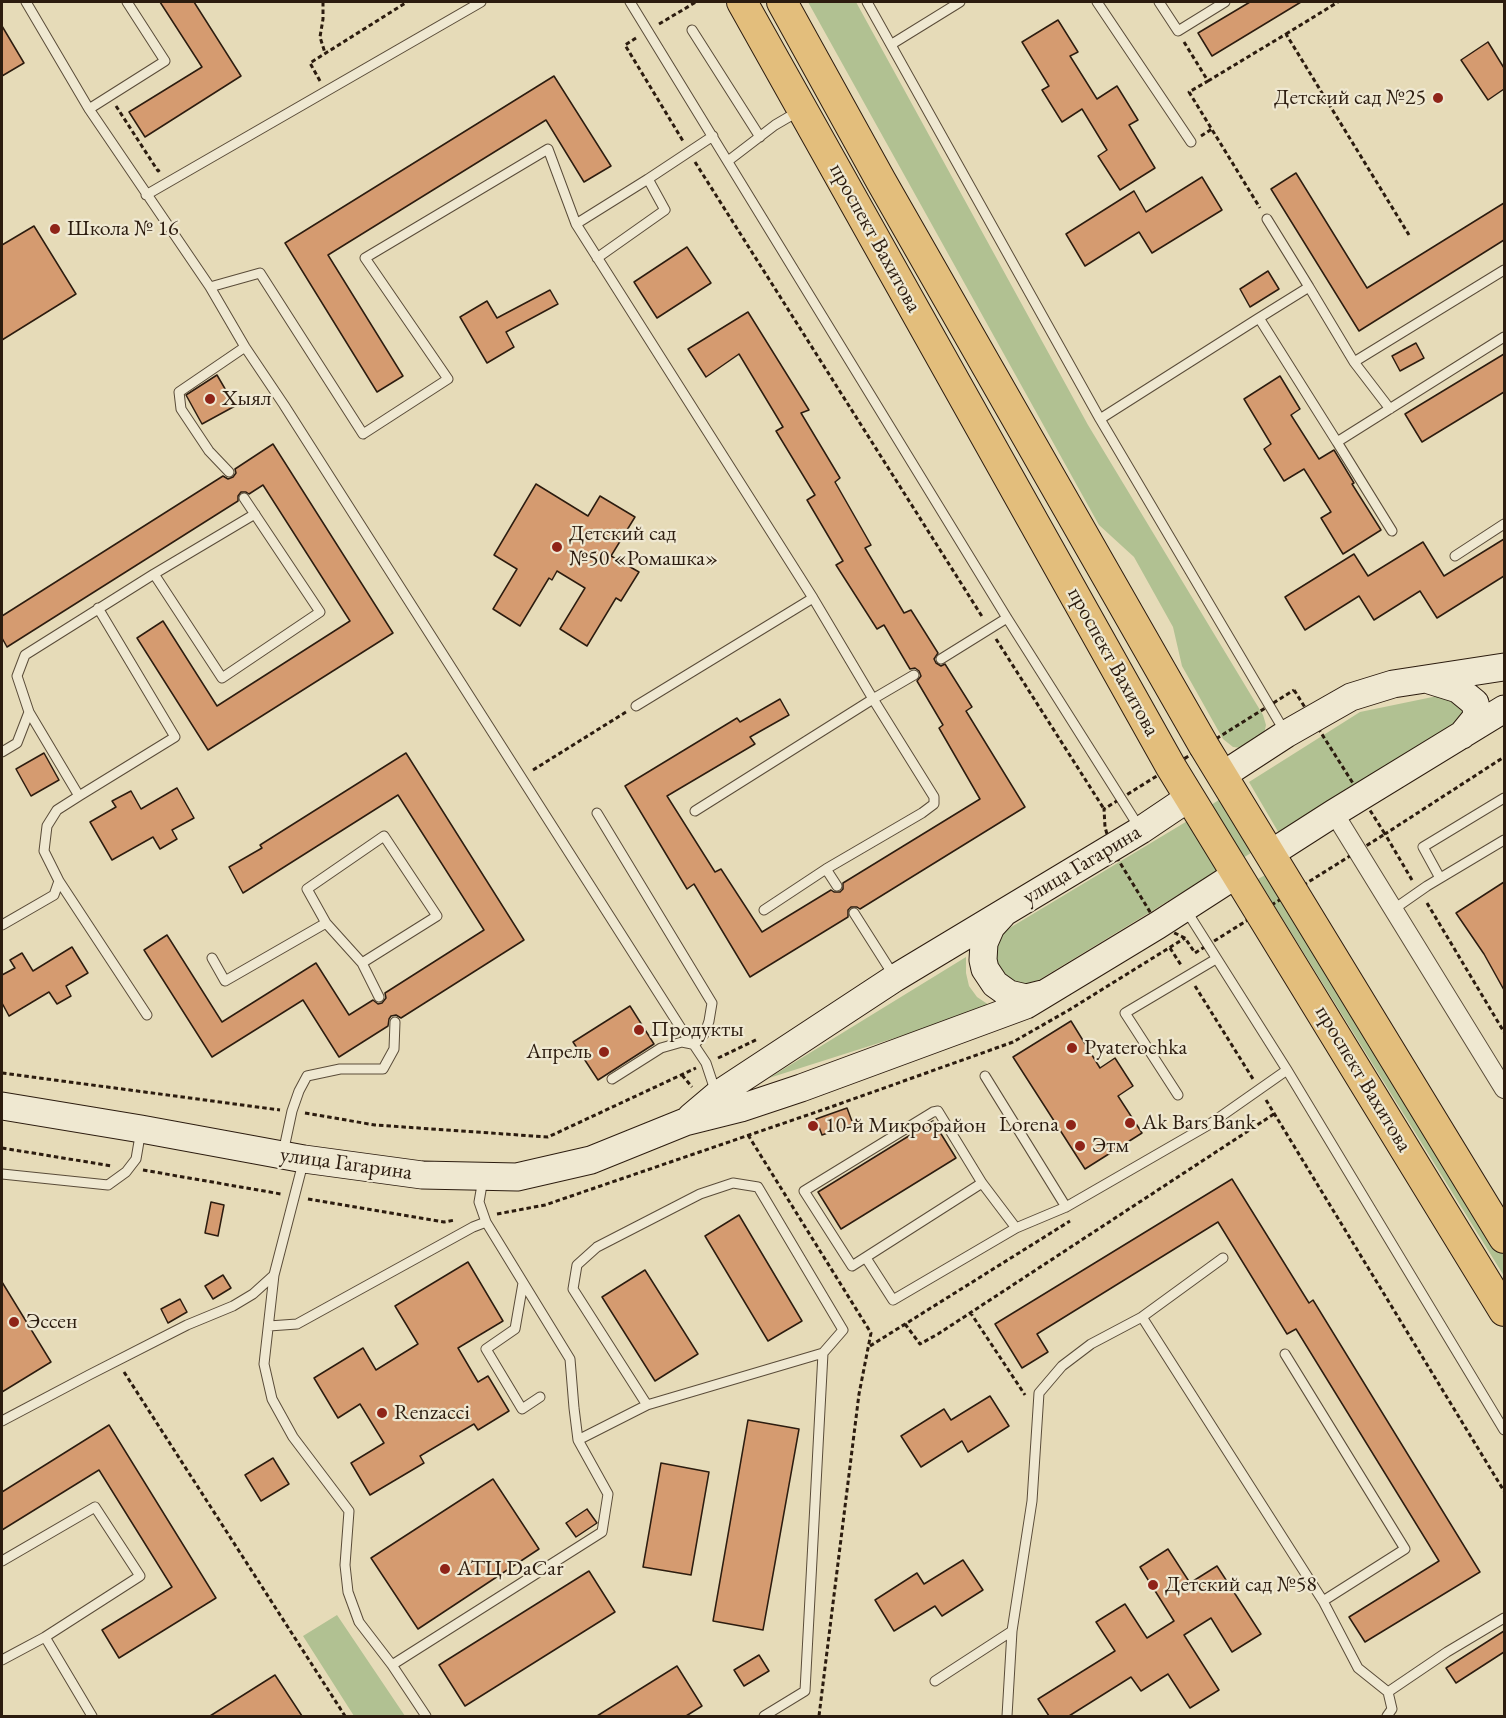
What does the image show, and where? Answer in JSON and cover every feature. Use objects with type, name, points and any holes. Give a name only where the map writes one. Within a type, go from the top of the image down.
[{"type":"main road","name":"проспект Вахитова","points":[[742,2],[1171,767],[1504,1311]]},
{"type":"main road","name":"проспект Вахитова","points":[[782,2],[1192,726],[1504,1238]]},
{"type":"main road","name":"улица Гагарина","points":[[685,1122],[717,1095],[895,978],[1142,830],[1286,734],[1352,697],[1394,684],[1504,667]]},
{"type":"main road","points":[[1421,679],[1458,689],[1475,704],[1477,712],[1475,719],[1461,736]]},
{"type":"main road","name":"улица Гагарина","points":[[2,1106],[293,1157],[422,1175],[517,1177],[591,1160],[685,1122],[741,1108],[801,1088],[1026,1005],[1162,933],[1185,908],[1504,709]]},
{"type":"main road","points":[[1005,911],[991,927],[984,943],[983,960],[989,977],[1001,989],[1017,997],[1033,997],[1054,989]]},
{"type":"street","points":[[1334,813],[1504,1089]]},
{"type":"lane","points":[[26,2],[89,109],[210,287],[245,347],[291,415],[521,778],[706,1063],[717,1095]]},
{"type":"lane","points":[[89,109],[165,61],[127,2]]},
{"type":"lane","points":[[146,195],[482,2]]},
{"type":"lane","points":[[630,2],[1006,618],[1142,830]]},
{"type":"lane","points":[[867,2],[1100,419],[1286,734]]},
{"type":"lane","points":[[892,44],[960,2]]},
{"type":"lane","points":[[1097,2],[1191,142]]},
{"type":"lane","points":[[1159,2],[1178,31],[1225,2]]},
{"type":"lane","points":[[692,30],[760,137]]},
{"type":"lane","points":[[728,161],[775,125],[803,109]]},
{"type":"lane","points":[[576,224],[713,136]]},
{"type":"lane","points":[[210,287],[260,273],[363,434],[448,379],[365,258],[548,149],[576,224],[813,598],[934,797],[934,804],[922,813],[826,869],[764,910]]},
{"type":"lane","points":[[597,258],[665,210],[648,179]]},
{"type":"lane","points":[[1267,219],[1354,362],[1390,409]]},
{"type":"lane","points":[[1354,362],[1504,270]]},
{"type":"lane","points":[[1100,419],[1309,287]]},
{"type":"lane","points":[[1259,318],[1392,531]]},
{"type":"lane","points":[[1337,442],[1504,338]]},
{"type":"lane","points":[[229,472],[209,451],[181,409],[179,392],[245,347]]},
{"type":"lane","points":[[154,574],[222,678],[320,612],[244,498]]},
{"type":"lane","points":[[79,796],[29,712],[17,675],[25,655],[98,608],[255,514]]},
{"type":"lane","points":[[1455,556],[1504,524]]},
{"type":"lane","points":[[636,706],[813,598]]},
{"type":"lane","points":[[98,608],[175,736],[57,810],[47,826],[44,851],[58,881],[147,1015]]},
{"type":"lane","points":[[941,659],[1006,618]]},
{"type":"lane","points":[[695,811],[914,675]]},
{"type":"lane","points":[[2,752],[17,743],[29,712]]},
{"type":"lane","points":[[1440,878],[1423,847],[1504,798]]},
{"type":"lane","points":[[597,813],[712,1003],[705,1033],[693,1044]]},
{"type":"lane","points":[[362,963],[437,916],[384,836],[307,889],[326,923],[362,963],[379,996]]},
{"type":"lane","points":[[1394,909],[1419,891],[1504,840]]},
{"type":"lane","points":[[826,869],[837,886]]},
{"type":"lane","points":[[2,925],[54,895],[58,881]]},
{"type":"lane","points":[[1185,908],[1287,1070],[1504,1430]]},
{"type":"lane","points":[[855,913],[895,978]]},
{"type":"lane","points":[[212,957],[225,981],[326,923]]},
{"type":"lane","points":[[1178,1095],[1125,1013],[1216,959]]},
{"type":"lane","points":[[395,1022],[394,1049],[383,1069],[340,1069],[308,1076],[299,1091],[292,1111],[293,1157],[274,1275],[264,1364],[272,1399],[293,1437],[349,1511],[345,1565],[348,1592],[358,1622],[392,1665],[426,1716]]},
{"type":"lane","points":[[612,1079],[661,1048],[682,1042],[693,1044]]},
{"type":"lane","points":[[866,1258],[893,1300],[1016,1228],[1066,1207],[1210,1124],[1287,1070]]},
{"type":"lane","points":[[986,1076],[1066,1207]]},
{"type":"lane","points":[[982,1183],[852,1266],[804,1191],[938,1111],[982,1183],[1016,1228]]},
{"type":"lane","points":[[2,1174],[108,1185],[126,1172],[136,1158],[141,1129]]},
{"type":"lane","points":[[392,1665],[602,1532],[608,1494],[579,1440],[570,1359],[486,1222],[479,1202],[484,1177]]},
{"type":"lane","points":[[579,1440],[647,1405],[824,1353],[843,1330],[758,1187],[733,1183],[700,1194],[597,1247],[577,1265],[573,1289],[647,1405]]},
{"type":"lane","points":[[268,1326],[297,1324],[486,1222]]},
{"type":"lane","points":[[1007,1716],[1012,1631],[1032,1501],[1039,1393],[1062,1366],[1091,1344],[1142,1317],[1223,1258]]},
{"type":"lane","points":[[2,1421],[187,1325],[233,1306],[253,1294],[274,1275]]},
{"type":"lane","points":[[523,1283],[515,1329],[486,1349],[522,1409],[540,1397]]},
{"type":"lane","points":[[1142,1317],[1323,1601],[1358,1668],[1388,1692],[1392,1709],[1388,1716]]},
{"type":"lane","points":[[764,1716],[805,1691],[824,1353]]},
{"type":"lane","points":[[1285,1354],[1405,1549],[1323,1601]]},
{"type":"lane","points":[[2,1561],[95,1507],[140,1576],[45,1637],[2,1660]]},
{"type":"lane","points":[[1388,1692],[1447,1652],[1504,1618]]},
{"type":"lane","points":[[935,1682],[1012,1631]]},
{"type":"lane","points":[[45,1637],[92,1716]]},
{"type":"path","points":[[323,2],[320,37],[325,53]]},
{"type":"path","points":[[322,85],[310,63],[407,2]]},
{"type":"path","points":[[696,2],[625,45],[689,152],[1104,809]]},
{"type":"path","points":[[1267,219],[1189,92],[1338,2]]},
{"type":"path","points":[[1178,31],[1208,81]]},
{"type":"path","points":[[1286,34],[1409,235]]},
{"type":"path","points":[[110,96],[158,171],[168,165]]},
{"type":"path","points":[[521,778],[636,706]]},
{"type":"path","points":[[1504,757],[1384,834],[1504,1032]]},
{"type":"path","points":[[1162,933],[1504,1491]]},
{"type":"path","points":[[2,1073],[292,1111],[375,1125],[548,1137],[761,1038]]},
{"type":"path","points":[[905,1324],[920,1344],[938,1334],[1274,1114]]},
{"type":"path","points":[[869,1347],[1076,1218]]},
{"type":"path","points":[[970,1312],[1038,1414]]},
{"type":"path","points":[[117,1361],[345,1716]]},
{"type":"green space","points":[[808,2],[856,2],[1088,425],[1263,715],[1266,725],[1264,734],[1242,748],[1233,747],[1223,739],[1182,666],[1173,627],[1134,557],[1099,525]]},
{"type":"green space","points":[[1452,693],[1461,696],[1466,719],[1280,835],[1249,782],[1360,712]]},
{"type":"green space","points":[[1222,798],[1254,851],[1243,858],[1211,805]]},
{"type":"green space","points":[[1189,820],[1219,870],[1029,986],[1017,983],[1005,975],[996,958],[998,935]]},
{"type":"green space","points":[[1267,874],[1504,1256],[1504,1276],[1258,879]]},
{"type":"green space","points":[[966,957],[969,986],[977,997],[992,1007],[769,1078]]},
{"type":"green space","points":[[337,1615],[405,1716],[354,1716],[303,1636]]},
{"type":"building","points":[[160,2],[194,2],[241,76],[145,137],[129,112],[202,67]]},
{"type":"building","points":[[1250,2],[1301,2],[1212,56],[1198,33]]},
{"type":"building","points":[[1058,20],[1078,52],[1070,56],[1097,99],[1117,86],[1138,120],[1129,125],[1155,168],[1120,190],[1098,156],[1107,150],[1082,109],[1062,122],[1042,90],[1049,86],[1022,42]]},
{"type":"building","points":[[2,26],[24,63],[2,76]]},
{"type":"building","points":[[1488,42],[1504,68],[1504,89],[1488,100],[1461,60]]},
{"type":"building","points":[[554,76],[611,166],[584,182],[546,120],[328,255],[403,376],[377,392],[285,243]]},
{"type":"building","points":[[1296,173],[1367,288],[1504,203],[1504,240],[1359,331],[1271,189]]},
{"type":"building","points":[[1202,177],[1222,210],[1152,253],[1139,232],[1085,266],[1066,234],[1134,191],[1146,212]]},
{"type":"building","points":[[34,226],[76,294],[2,340],[2,245]]},
{"type":"building","points":[[687,247],[711,283],[657,318],[634,282]]},
{"type":"building","points":[[1268,271],[1279,289],[1250,307],[1240,289]]},
{"type":"building","points":[[550,290],[558,304],[506,332],[514,347],[487,363],[460,317],[487,301],[497,318]]},
{"type":"building","points":[[748,312],[809,410],[801,413],[840,478],[835,482],[871,545],[865,548],[904,613],[911,610],[938,653],[934,659],[936,663],[941,666],[945,664],[972,707],[966,711],[1025,807],[860,909],[851,907],[848,910],[848,917],[750,977],[694,884],[687,889],[625,786],[737,718],[740,722],[780,699],[789,715],[750,737],[755,744],[667,796],[715,872],[721,869],[762,932],[831,890],[840,892],[843,889],[843,883],[980,799],[939,728],[943,725],[917,681],[921,676],[919,671],[915,668],[910,669],[884,625],[877,629],[836,565],[843,561],[807,500],[815,495],[776,431],[783,427],[739,354],[706,377],[688,349]]},
{"type":"building","points":[[1416,343],[1424,358],[1400,371],[1392,356]]},
{"type":"building","points":[[1504,354],[1504,392],[1422,442],[1405,414]]},
{"type":"building","name":"Хыял","points":[[217,375],[235,406],[202,424],[186,395]]},
{"type":"building","points":[[1280,376],[1300,409],[1291,415],[1319,459],[1334,450],[1381,530],[1343,554],[1321,518],[1331,512],[1304,469],[1284,481],[1264,449],[1271,444],[1244,399]]},
{"type":"building","points":[[273,444],[393,633],[208,750],[137,638],[163,621],[217,706],[350,621],[263,485],[249,494],[241,492],[238,501],[7,647],[2,638],[2,616],[223,476],[228,479],[233,477],[236,473],[235,469]]},
{"type":"building","points":[[536,484],[588,516],[600,496],[635,517],[611,556],[639,572],[621,601],[616,598],[587,646],[560,629],[585,588],[557,571],[552,580],[549,578],[520,626],[493,609],[517,569],[494,555]]},
{"type":"building","points":[[1504,539],[1504,576],[1437,618],[1420,591],[1374,620],[1359,596],[1305,630],[1285,597],[1354,554],[1368,576],[1423,542],[1444,576]]},
{"type":"building","points":[[44,753],[59,780],[31,796],[16,769]]},
{"type":"building","points":[[406,753],[524,940],[401,1018],[396,1015],[391,1016],[388,1026],[339,1057],[303,1000],[212,1057],[144,950],[167,935],[222,1022],[316,963],[349,1015],[373,1000],[378,1004],[382,1003],[386,998],[385,993],[484,930],[398,795],[243,893],[229,867],[262,848],[260,845]]},
{"type":"building","points":[[177,788],[194,818],[172,830],[177,839],[160,849],[153,837],[112,860],[90,822],[116,807],[112,801],[131,791],[141,809]]},
{"type":"building","points":[[1504,882],[1504,990],[1484,954],[1456,913]]},
{"type":"building","points":[[72,947],[88,973],[66,986],[71,996],[57,1004],[49,992],[9,1016],[2,1003],[2,975],[15,968],[10,960],[22,953],[33,971]]},
{"type":"building","points":[[630,1006],[654,1044],[598,1080],[573,1042]]},
{"type":"building","points":[[1071,1021],[1100,1068],[1115,1058],[1133,1086],[1118,1096],[1142,1133],[1085,1169],[1013,1057]]},
{"type":"building","points":[[847,1108],[853,1124],[822,1135],[816,1119]]},
{"type":"building","points":[[933,1121],[956,1158],[841,1229],[818,1192]]},
{"type":"building","points":[[1232,1179],[1309,1303],[1313,1300],[1480,1572],[1365,1642],[1349,1617],[1439,1561],[1296,1329],[1287,1334],[1218,1222],[1037,1334],[1048,1352],[1022,1368],[995,1324]]},
{"type":"building","points":[[211,1202],[224,1205],[218,1236],[205,1233]]},
{"type":"building","points":[[739,1215],[802,1321],[768,1341],[705,1236]]},
{"type":"building","points":[[468,1262],[503,1321],[458,1348],[478,1382],[488,1376],[509,1411],[478,1430],[474,1424],[420,1456],[424,1463],[370,1495],[351,1463],[384,1443],[360,1404],[338,1418],[314,1378],[363,1348],[376,1370],[418,1344],[395,1306]]},
{"type":"building","points":[[645,1270],[698,1354],[655,1381],[602,1297]]},
{"type":"building","points":[[223,1275],[231,1288],[213,1299],[205,1286]]},
{"type":"building","name":"Эссен","points":[[2,1282],[51,1362],[2,1392]]},
{"type":"building","points":[[180,1299],[187,1312],[168,1323],[161,1309]]},
{"type":"building","points":[[990,1396],[1009,1426],[968,1452],[962,1441],[921,1467],[901,1436],[944,1409],[951,1420]]},
{"type":"building","points":[[748,1420],[799,1429],[763,1630],[713,1621]]},
{"type":"building","points":[[109,1425],[216,1598],[119,1658],[102,1630],[172,1587],[99,1470],[2,1530],[2,1492]]},
{"type":"building","points":[[273,1458],[289,1484],[261,1501],[245,1475]]},
{"type":"building","points":[[661,1463],[709,1472],[691,1575],[643,1567]]},
{"type":"building","points":[[493,1479],[539,1549],[418,1629],[371,1558]]},
{"type":"building","points":[[587,1509],[597,1523],[576,1537],[566,1523]]},
{"type":"building","points":[[1168,1549],[1190,1583],[1217,1566],[1261,1634],[1232,1652],[1211,1618],[1184,1635],[1219,1690],[1190,1708],[1168,1674],[1141,1691],[1131,1677],[1069,1716],[1049,1716],[1038,1699],[1115,1651],[1096,1622],[1125,1604],[1147,1638],[1174,1621],[1140,1567]]},
{"type":"building","points":[[963,1560],[983,1590],[942,1616],[935,1606],[894,1631],[875,1600],[917,1573],[924,1584]]},
{"type":"building","points":[[589,1571],[615,1612],[465,1706],[439,1665]]},
{"type":"building","points":[[1504,1631],[1504,1652],[1456,1683],[1446,1668]]},
{"type":"building","points":[[759,1655],[769,1671],[744,1686],[734,1670]]},
{"type":"building","points":[[677,1666],[702,1706],[686,1716],[597,1716]]},
{"type":"building","points":[[275,1675],[302,1716],[210,1716]]},
{"type":"place","name":"Детский сад №25","points":[[1438,98]]},
{"type":"place","name":"Школа № 16","points":[[55,229]]},
{"type":"place","name":"Хыял","points":[[210,399]]},
{"type":"place","name":"Детский сад №50 «Ромашка»","points":[[557,547]]},
{"type":"place","name":"Продукты","points":[[639,1030]]},
{"type":"place","name":"Pyaterochka","points":[[1072,1048]]},
{"type":"place","name":"Апрель","points":[[604,1052]]},
{"type":"place","name":"Ak Bars Bank","points":[[1130,1123]]},
{"type":"place","name":"Lorena","points":[[1071,1125]]},
{"type":"place","name":"10-й Микрорайон","points":[[813,1126]]},
{"type":"place","name":"Этм","points":[[1080,1146]]},
{"type":"place","name":"Эссен","points":[[14,1322]]},
{"type":"place","name":"Renzacci","points":[[382,1413]]},
{"type":"place","name":"АТЦ DaСar","points":[[445,1569]]},
{"type":"place","name":"Детский сад №58","points":[[1153,1585]]}]
